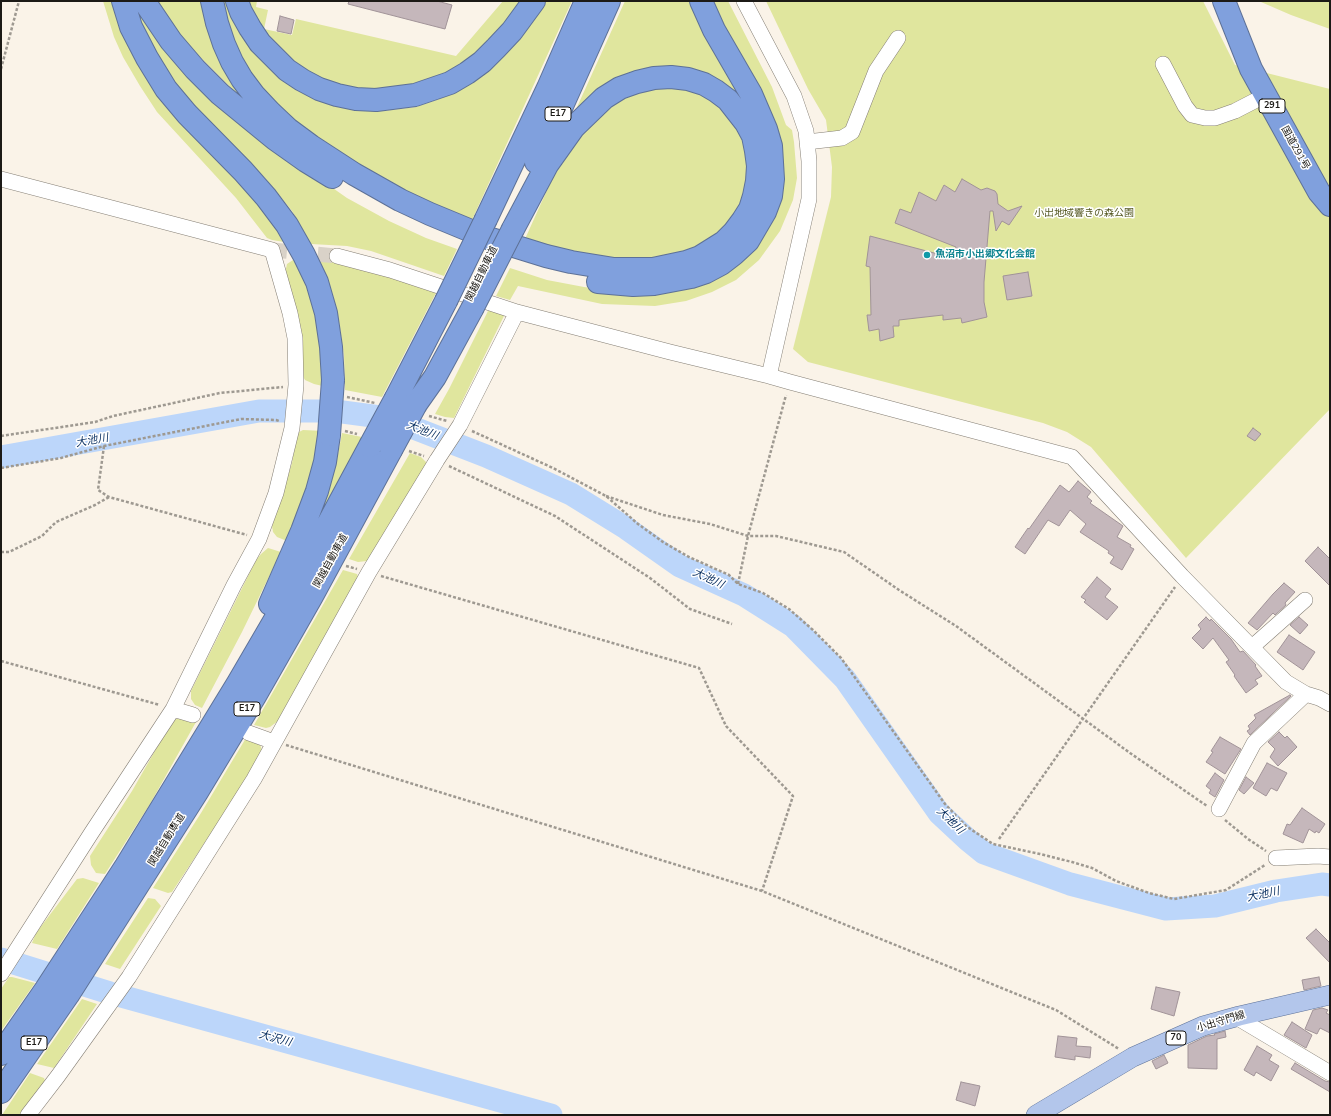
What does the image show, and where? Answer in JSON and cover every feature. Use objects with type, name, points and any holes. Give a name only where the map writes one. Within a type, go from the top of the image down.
[{"type":"highway","points":[[123,1],[146,58],[166,89],[186,114],[243,171],[266,197],[287,225],[304,255],[317,282],[326,313],[336,388],[325,462],[317,491],[302,531],[279,584],[244,656],[178,783]]},
{"type":"highway","points":[[144,1],[171,41],[195,69],[220,94],[247,117],[306,161],[367,198],[425,228],[515,262],[543,271],[589,281],[633,285],[673,282],[691,277],[721,264],[748,241],[757,228],[771,196],[774,179],[773,163],[771,146],[766,129],[751,94],[714,30],[701,1]]},
{"type":"highway","points":[[212,1],[224,44],[242,79],[254,95],[288,129],[311,146],[365,181],[400,200],[488,238],[546,256],[614,269],[653,269],[686,262],[700,257],[724,242],[734,232],[750,209],[757,181],[758,166],[752,136],[742,117],[728,100],[704,84],[671,77],[654,78],[620,88],[604,98],[574,127],[501,225]]},
{"type":"highway","points":[[237,1],[250,28],[260,43],[287,70],[319,89],[350,97],[376,100],[415,95],[450,83],[466,73],[482,62],[496,48],[515,27],[534,1]]},
{"type":"highway","name":"関越自動車道","points":[[1,1054],[46,989],[178,783],[294,587],[370,446],[403,405],[469,308],[501,225],[548,88],[586,1]]},
{"type":"highway","name":"関越自動車道","points":[[1,1092],[68,995],[197,792],[255,696],[312,596],[391,450],[403,405],[446,301],[501,225],[562,106],[609,1]]},
{"type":"highway","name":"国道291号","points":[[1224,1],[1251,69],[1319,192],[1330,205]]},
{"type":"main road","name":"小出守門線","points":[[1036,1115],[1133,1057],[1203,1026],[1330,995]]},
{"type":"street","points":[[744,1],[794,96],[806,130],[809,162],[809,199],[769,376]]},
{"type":"street","points":[[807,142],[842,138],[852,132],[876,71],[898,38]]},
{"type":"street","points":[[1163,64],[1185,106],[1192,115],[1205,118],[1215,118],[1235,112],[1266,95]]},
{"type":"street","points":[[1,179],[272,250],[290,313],[295,338],[296,385],[292,428],[276,493],[260,539],[234,585],[174,709],[96,826],[1,974]]},
{"type":"street","points":[[338,256],[390,270],[517,312],[769,376],[1072,457],[1182,576],[1286,682],[1306,694],[1319,698],[1330,704]]},
{"type":"street","points":[[28,1115],[129,977],[254,779],[369,572],[460,425],[517,312]]},
{"type":"street","points":[[1252,647],[1305,600]]},
{"type":"street","points":[[1217,811],[1254,743],[1306,694]]},
{"type":"street","points":[[174,709],[193,715]]},
{"type":"street","points":[[249,733],[274,742]]},
{"type":"street","points":[[1276,858],[1318,856],[1330,857]]},
{"type":"street","points":[[1236,1017],[1330,1073]]},
{"type":"path","points":[[1,69],[19,1]]},
{"type":"path","points":[[738,584],[748,536],[790,382]]},
{"type":"path","points":[[1,436],[96,422],[113,416],[220,393],[296,385]]},
{"type":"path","points":[[336,388],[403,405],[460,425],[552,468],[606,496],[663,515],[710,524],[748,536],[776,536],[844,552],[899,590],[956,626],[1124,749],[1217,811],[1248,839],[1276,858],[1226,890],[1174,899],[1149,893],[1116,880],[1092,868],[1040,854],[993,844],[966,826],[945,804],[841,658],[813,630],[788,609],[763,593],[738,584],[729,575],[689,557],[663,542],[638,524],[606,496]]},
{"type":"path","points":[[104,446],[98,490],[109,497],[260,539]]},
{"type":"path","points":[[1,552],[9,552],[42,536],[56,522],[95,505],[109,497]]},
{"type":"path","points":[[345,566],[699,668],[726,726],[793,796],[762,891]]},
{"type":"path","points":[[999,839],[1182,576]]},
{"type":"path","points":[[1,661],[174,709]]},
{"type":"path","points":[[274,742],[762,891],[1056,1010],[1133,1057]]},
{"type":"green space","points":[[103,1],[115,1],[290,243],[267,238],[236,198],[157,112],[123,57],[114,37]]},
{"type":"green space","points":[[134,1],[300,165],[347,198],[389,221],[426,238],[457,249],[444,276],[371,251],[347,246],[311,244],[292,211],[265,178],[209,121],[174,82],[143,27]]},
{"type":"green space","points":[[157,1],[204,1],[258,110],[241,98],[193,50],[176,30]]},
{"type":"green space","points":[[222,1],[229,1],[234,16],[351,108],[382,111],[416,107],[439,99],[465,86],[524,32],[545,1],[572,1],[472,220],[433,204],[383,180],[325,145],[291,118],[257,82],[241,57],[228,28]]},
{"type":"green space","points":[[247,1],[257,1],[256,7],[268,10],[264,29],[292,35],[296,19],[456,56],[503,1],[523,1],[486,46],[448,75],[380,94],[330,84],[289,60],[268,37]]},
{"type":"green space","points":[[625,1],[693,1],[752,113],[685,68],[573,116]]},
{"type":"green space","points":[[712,1],[728,1],[772,87],[786,125],[792,130],[797,178],[793,200],[780,231],[759,260],[736,280],[712,292],[686,301],[655,306],[602,304],[518,286],[510,300],[496,296],[510,268],[547,280],[618,292],[673,290],[783,155],[779,134],[769,109],[719,18]]},
{"type":"green space","name":"小出地域響きの森公園","points":[[766,1],[1203,1],[1235,65],[1330,89],[1330,409],[1186,558],[1091,447],[1067,432],[1043,423],[808,362],[793,349],[831,197],[832,167],[826,120],[808,89]]},
{"type":"green space","points":[[1261,1],[1330,1],[1330,29],[1291,15]]},
{"type":"green space","points":[[663,84],[703,93],[719,105],[745,139],[750,173],[739,211],[727,227],[710,241],[692,250],[668,258],[613,258],[579,253],[525,239],[552,179],[582,133],[618,100]]},
{"type":"green space","points":[[298,259],[310,285],[327,387],[305,380],[301,373],[285,273],[287,264]]},
{"type":"green space","points":[[318,262],[344,262],[437,291],[382,397],[345,390],[344,356],[339,322],[333,295],[325,273]]},
{"type":"green space","points":[[489,309],[501,313],[504,316],[454,418],[435,414],[449,389]]},
{"type":"green space","points":[[303,430],[324,431],[316,468],[287,541],[277,537],[273,532],[272,526],[292,463],[296,436]]},
{"type":"green space","points":[[342,433],[362,437],[311,533],[336,464]]},
{"type":"green space","points":[[410,453],[421,457],[426,462],[426,466],[372,555],[367,561],[358,562],[349,559]]},
{"type":"green space","points":[[268,548],[281,552],[242,632],[202,708],[195,705],[191,699],[191,691],[256,560]]},
{"type":"green space","points":[[343,570],[357,574],[358,577],[278,721],[266,728],[254,725]]},
{"type":"green space","points":[[179,718],[196,722],[150,804],[105,874],[96,873],[91,865],[90,856],[132,791],[172,721]]},
{"type":"green space","points":[[246,738],[259,742],[262,750],[260,759],[172,892],[168,893],[153,888],[201,813]]},
{"type":"green space","points":[[83,878],[99,883],[57,949],[32,943],[36,933],[77,879]]},
{"type":"green space","points":[[148,898],[155,899],[161,906],[120,969],[105,964]]},
{"type":"green space","points":[[9,977],[35,983],[1,1031],[1,989]]},
{"type":"green space","points":[[82,999],[97,1004],[54,1068],[37,1064]]},
{"type":"green space","points":[[30,1073],[44,1078],[45,1081],[23,1115],[2,1115]]},
{"type":"building","points":[[349,1],[437,1],[452,5],[445,29],[348,4]]},
{"type":"building","points":[[280,16],[294,20],[291,34],[277,31]]},
{"type":"building","name":"魚沼市小出郷文化会館","points":[[962,179],[981,190],[987,188],[995,191],[997,194],[998,204],[1008,211],[1022,206],[1009,225],[1002,221],[996,231],[993,211],[990,211],[984,282],[984,302],[987,317],[962,323],[961,318],[943,320],[943,315],[899,320],[899,326],[893,326],[894,337],[880,341],[879,329],[869,331],[867,315],[871,315],[870,267],[866,266],[870,236],[953,258],[956,247],[895,223],[900,209],[911,213],[919,192],[936,201],[944,185],[955,192]]},
{"type":"building","points":[[1028,272],[1032,296],[1007,300],[1003,276]]},
{"type":"building","points":[[1253,428],[1261,434],[1255,441],[1247,436]]},
{"type":"building","points":[[1078,481],[1091,492],[1087,497],[1092,501],[1090,503],[1123,526],[1117,537],[1131,545],[1130,547],[1134,549],[1122,570],[1110,563],[1114,557],[1108,553],[1109,551],[1080,532],[1086,524],[1070,510],[1059,526],[1048,520],[1025,554],[1015,547],[1060,485],[1069,492]]},
{"type":"building","points":[[1318,547],[1330,559],[1330,586],[1305,561]]},
{"type":"building","points":[[1097,577],[1111,589],[1105,597],[1118,607],[1107,620],[1084,602],[1086,600],[1081,597]]},
{"type":"building","points":[[1284,583],[1295,592],[1285,603],[1286,605],[1275,615],[1273,613],[1257,630],[1248,623]]},
{"type":"building","points":[[1206,617],[1210,621],[1211,619],[1231,639],[1240,652],[1243,651],[1256,665],[1255,666],[1262,676],[1255,680],[1258,684],[1246,693],[1226,662],[1229,660],[1213,638],[1203,649],[1192,638],[1201,629],[1198,625]]},
{"type":"building","points":[[1299,617],[1308,625],[1300,634],[1290,625]]},
{"type":"building","points":[[1289,635],[1315,652],[1303,670],[1277,652]]},
{"type":"building","points":[[1290,695],[1291,696],[1250,735],[1247,731],[1250,729],[1248,726],[1256,718],[1254,715]]},
{"type":"building","points":[[1279,732],[1285,738],[1287,736],[1297,747],[1278,766],[1270,757],[1275,749],[1268,742]]},
{"type":"building","points":[[1220,737],[1241,749],[1225,774],[1206,762],[1213,752],[1211,751]]},
{"type":"building","points":[[1267,763],[1287,773],[1277,791],[1271,788],[1266,796],[1253,788]]},
{"type":"building","points":[[1215,773],[1224,780],[1215,797],[1209,793],[1211,790],[1206,786]]},
{"type":"building","points":[[1246,777],[1254,783],[1244,794],[1239,790]]},
{"type":"building","points":[[1302,808],[1325,824],[1319,833],[1316,831],[1315,833],[1309,829],[1303,843],[1283,834],[1287,824],[1290,825]]},
{"type":"building","points":[[1316,929],[1330,943],[1330,963],[1306,938]]},
{"type":"building","points":[[1319,977],[1321,986],[1304,990],[1302,980]]},
{"type":"building","points":[[1156,987],[1180,992],[1174,1016],[1151,1009]]},
{"type":"building","points":[[1322,1008],[1328,1010],[1326,1013],[1330,1015],[1330,1033],[1320,1028],[1317,1034],[1305,1029],[1313,1010]]},
{"type":"building","points":[[1292,1022],[1312,1035],[1306,1048],[1284,1035]]},
{"type":"building","points":[[1225,1031],[1226,1037],[1217,1039],[1217,1069],[1188,1068],[1188,1045],[1207,1036]]},
{"type":"building","points":[[1058,1036],[1077,1038],[1076,1046],[1091,1047],[1090,1058],[1075,1056],[1075,1060],[1055,1057]]},
{"type":"building","points":[[1257,1046],[1272,1055],[1269,1060],[1279,1066],[1271,1081],[1256,1072],[1254,1076],[1244,1070]]},
{"type":"building","points":[[1164,1055],[1168,1063],[1156,1069],[1152,1061]]},
{"type":"building","points":[[1295,1063],[1325,1081],[1330,1082],[1330,1092],[1291,1069]]},
{"type":"building","points":[[961,1082],[980,1086],[975,1106],[956,1100]]},
{"type":"waterway","name":"大池川","points":[[1,457],[259,411],[335,411],[388,418],[486,456],[571,494],[626,528],[680,566],[744,595],[793,626],[845,679],[939,813],[984,853],[1070,884],[1166,909],[1215,906],[1276,891],[1322,884],[1330,885]]},
{"type":"waterway","name":"大沢川","points":[[1,959],[110,993],[551,1115]]},
{"type":"tunnel","points":[[272,250],[337,256]]},
{"type":"place","name":"魚沼市小出郷文化会館","points":[[927,255]]}]
